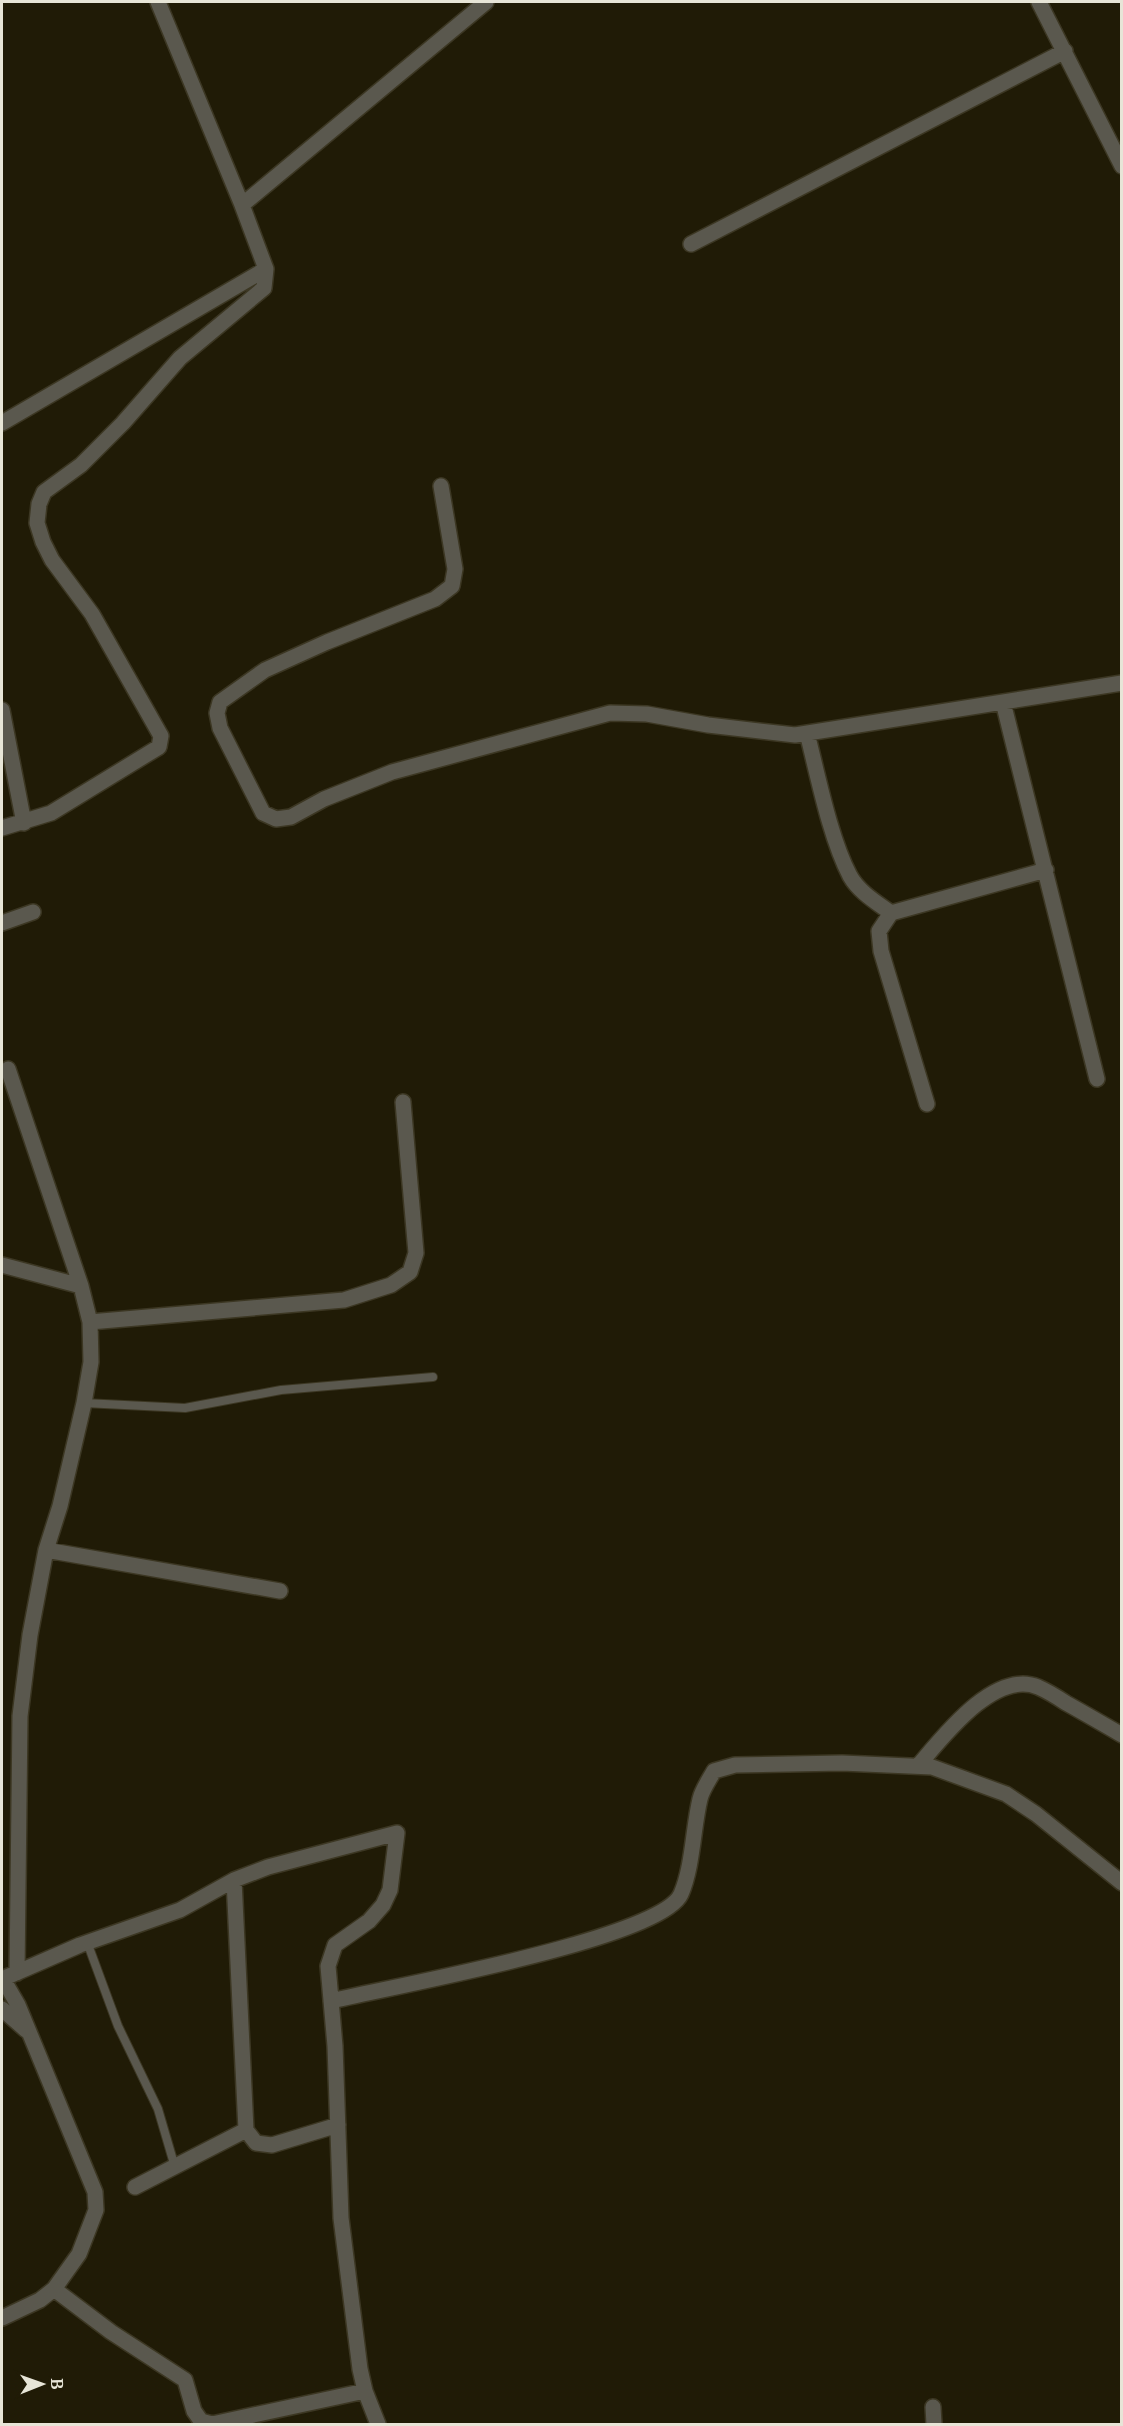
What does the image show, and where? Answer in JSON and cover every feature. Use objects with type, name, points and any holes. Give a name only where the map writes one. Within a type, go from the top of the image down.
[{"type":"street","points":[[2,828],[51,813],[159,747],[160,736],[92,614],[52,560],[43,542],[38,523],[39,504],[44,492],[81,465],[123,423],[180,358],[264,288],[266,269],[158,2]]},
{"type":"street","points":[[242,205],[486,2]]},
{"type":"street","points":[[1039,2],[1122,166]]},
{"type":"street","points":[[691,244],[1065,51]]},
{"type":"street","points":[[2,423],[266,269]]},
{"type":"street","points":[[441,486],[455,569],[452,586],[435,599],[327,642],[265,670],[220,702],[217,713],[220,728],[263,813],[276,819],[291,817],[324,799],[392,772],[610,713],[638,713],[708,725],[795,735],[1122,683]]},
{"type":"street","points":[[1003,702],[1097,1079]]},
{"type":"street","points":[[2,710],[24,822]]},
{"type":"street","points":[[807,733],[833,829],[851,876],[863,893],[891,913]]},
{"type":"street","points":[[927,1104],[881,951],[879,931],[891,913],[1046,870]]},
{"type":"street","points":[[2,923],[33,912]]},
{"type":"street","points":[[2,2318],[40,2300],[54,2289],[79,2254],[96,2211],[95,2192],[7,1977],[20,1716],[30,1635],[46,1550],[63,1496],[91,1362],[90,1322],[81,1286],[8,1069]]},
{"type":"street","points":[[90,1322],[344,1300],[391,1285],[410,1272],[416,1252],[403,1102]]},
{"type":"street","points":[[2,1265],[81,1286]]},
{"type":"street","points":[[46,1550],[280,1591]]},
{"type":"street","points":[[918,1766],[953,1724],[975,1704],[997,1691],[1019,1684],[1036,1686],[1122,1735]]},
{"type":"street","points":[[331,2001],[596,1940],[654,1917],[671,1906],[681,1894],[692,1848],[700,1797],[714,1771],[735,1765],[842,1763],[932,1767],[1005,1794],[1036,1814],[1122,1884]]},
{"type":"street","points":[[7,1977],[87,1942],[180,1910],[234,1880],[268,1867],[397,1833],[390,1890],[383,1905],[369,1920],[335,1945],[328,1966],[341,2218],[358,2357],[365,2391],[378,2424]]},
{"type":"street","points":[[234,1880],[246,2130],[256,2143],[272,2145],[338,2125]]},
{"type":"street","points":[[2,2009],[28,2032]]},
{"type":"street","points":[[135,2187],[246,2130]]},
{"type":"street","points":[[54,2289],[111,2332],[185,2380],[194,2411],[201,2421],[212,2424],[365,2391]]},
{"type":"street","points":[[933,2407],[934,2424]]},
{"type":"lane","points":[[84,1403],[185,1408],[281,1390],[433,1377]]},
{"type":"lane","points":[[87,1942],[118,2026],[158,2109],[175,2167]]}]
